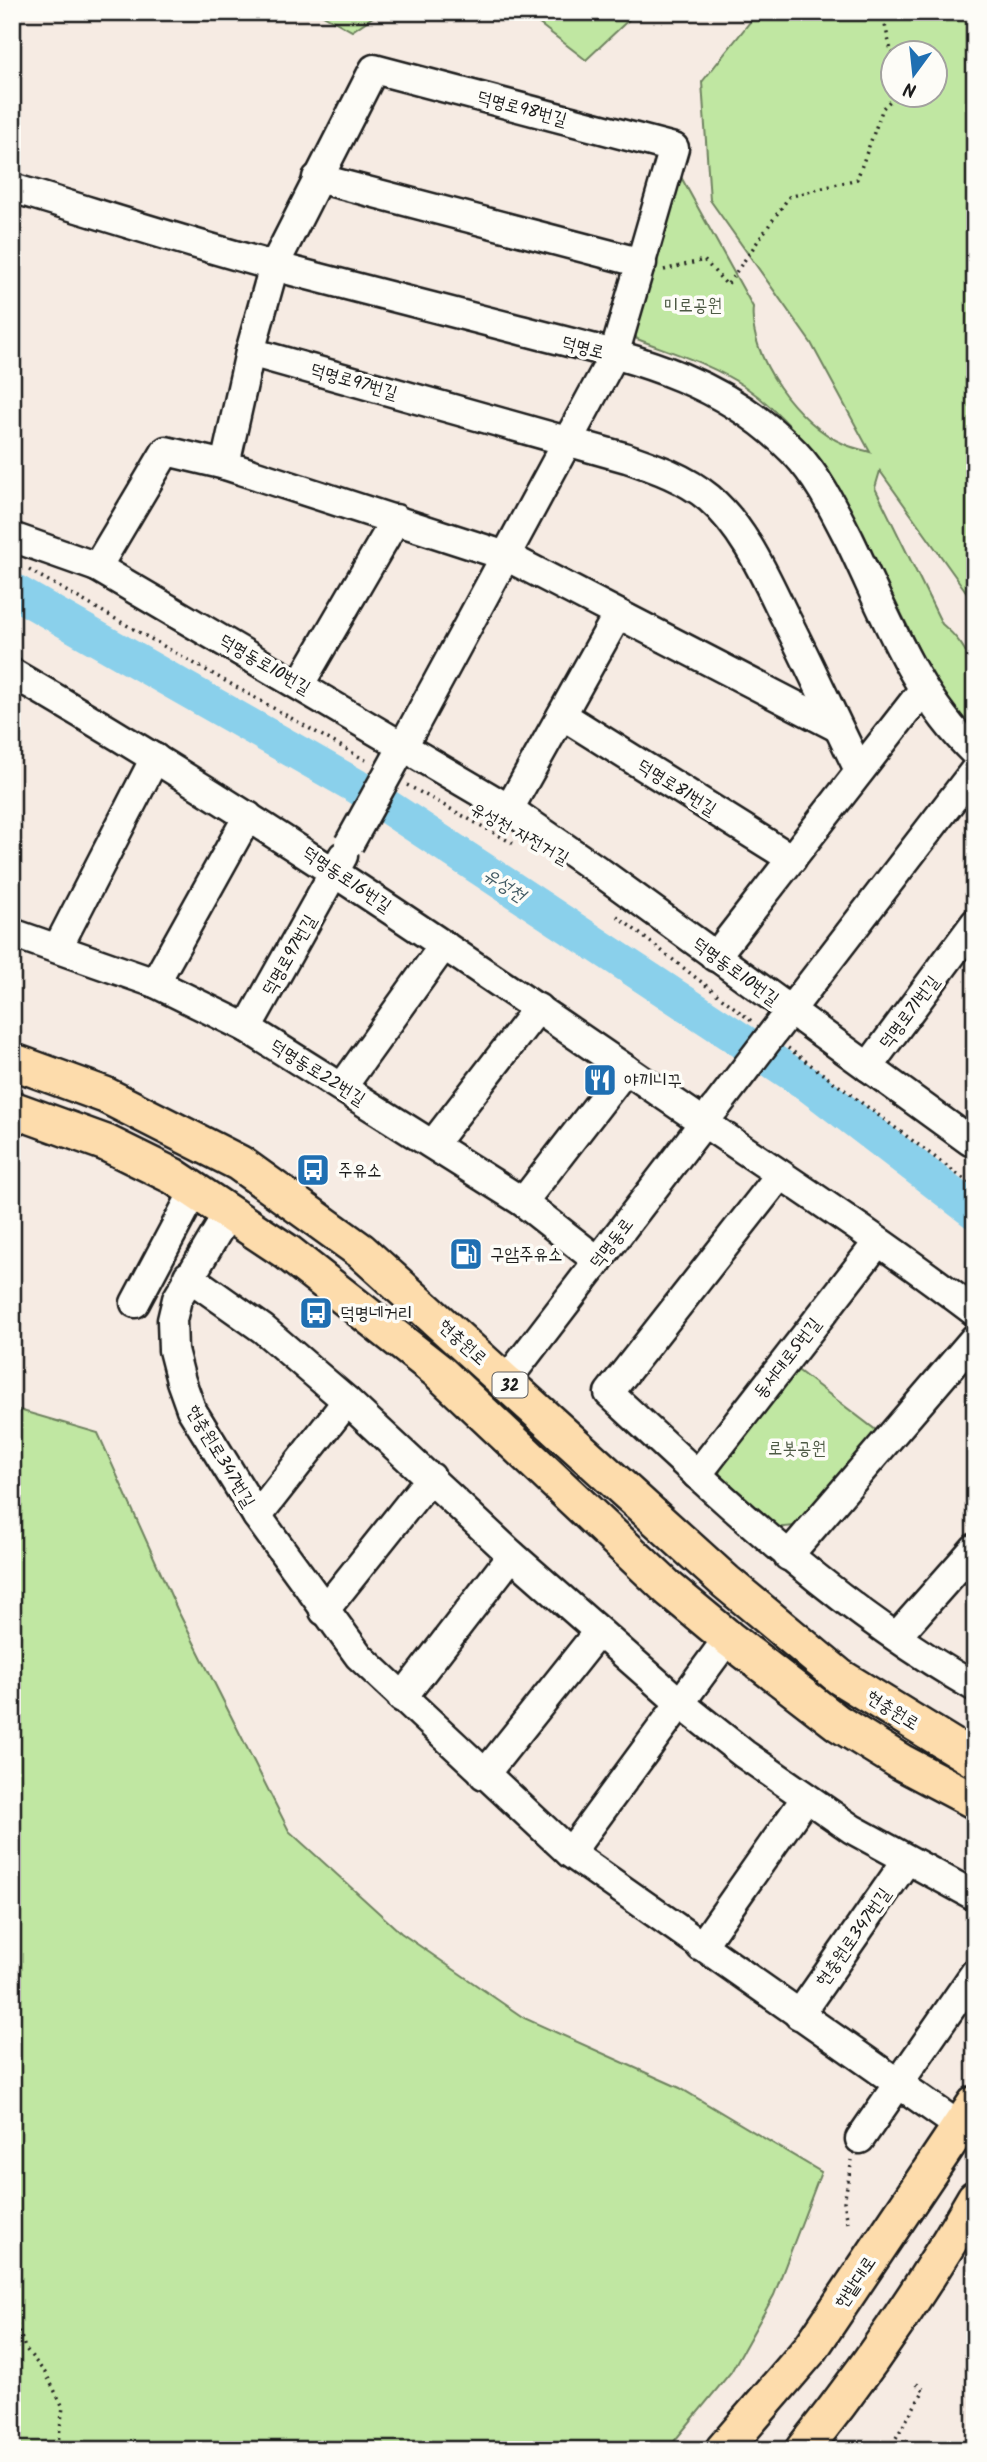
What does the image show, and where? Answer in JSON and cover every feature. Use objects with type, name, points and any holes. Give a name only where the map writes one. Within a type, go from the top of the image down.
[{"type":"main road","name":"현충원로","points":[[12,1061],[105,1095],[239,1163],[361,1251],[726,1582],[840,1677],[975,1760]]},
{"type":"main road","name":"32","points":[[12,1109],[106,1143],[195,1190],[287,1252],[438,1371],[610,1533],[728,1638]]},
{"type":"main road","points":[[728,1638],[838,1723],[973,1802]]},
{"type":"main road","name":"한밭대로","points":[[723,2450],[811,2348],[967,2115]]},
{"type":"main road","points":[[803,2450],[860,2379],[911,2305],[975,2199]]},
{"type":"street","name":"덕명로98번길","points":[[250,352],[274,266],[374,69],[674,148],[614,355]]},
{"type":"street","points":[[317,178],[642,263]]},
{"type":"street","name":"덕명로","points":[[12,188],[274,266],[614,355],[687,377],[725,396],[767,425],[799,457],[831,504],[923,690],[940,714],[975,753]]},
{"type":"street","points":[[225,465],[250,352]]},
{"type":"street","name":"덕명로97번길","points":[[250,352],[663,470],[709,499],[743,538],[764,574],[859,770]]},
{"type":"street","points":[[393,762],[614,355]]},
{"type":"street","points":[[97,567],[166,452],[225,465],[506,556],[838,727]]},
{"type":"street","points":[[300,684],[396,519]]},
{"type":"street","name":"덕명동로10번길","points":[[12,537],[97,567],[300,684],[393,762],[509,809],[604,874],[715,957],[781,1027]]},
{"type":"street","points":[[509,809],[618,614]]},
{"type":"street","name":"덕명동로16번길","points":[[12,673],[336,871],[626,1069],[711,1115]]},
{"type":"street","points":[[715,957],[923,690]]},
{"type":"street","name":"덕명로81번길","points":[[562,715],[792,859]]},
{"type":"street","points":[[58,947],[155,758]]},
{"type":"street","name":"덕명로97번길","points":[[247,1028],[336,871],[393,762]]},
{"type":"street","points":[[781,1027],[975,770]]},
{"type":"street","points":[[155,983],[248,816]]},
{"type":"street","name":"덕명로71번길","points":[[868,1067],[975,923]]},
{"type":"street","name":"덕명동로22번길","points":[[12,933],[155,983],[247,1028],[343,1086],[523,1202],[598,1261]]},
{"type":"street","points":[[343,1086],[444,945]]},
{"type":"street","points":[[433,1144],[538,1008]]},
{"type":"street","name":"덕명로71번길","points":[[781,1027],[868,1067],[970,1141],[975,1134]]},
{"type":"street","name":"덕명동로","points":[[506,1381],[781,1027]]},
{"type":"street","points":[[523,1202],[626,1069]]},
{"type":"street","points":[[711,1115],[780,1175],[975,1312]]},
{"type":"street","points":[[780,1175],[609,1393],[788,1556],[897,1636],[975,1686]]},
{"type":"street","points":[[135,1303],[195,1190]]},
{"type":"street","name":"현충원로347번길","points":[[229,1212],[188,1276],[172,1320],[173,1350],[181,1381],[191,1409],[257,1516],[359,1656],[570,1853],[899,2086],[967,2115]]},
{"type":"street","name":"동서대로5번길","points":[[696,1475],[878,1242]]},
{"type":"street","points":[[188,1276],[263,1329],[347,1401],[512,1555],[680,1703],[804,1799],[907,1860],[975,1896]]},
{"type":"street","points":[[788,1556],[975,1338]]},
{"type":"street","points":[[257,1516],[347,1401]]},
{"type":"street","points":[[324,1611],[431,1477]]},
{"type":"street","points":[[897,1636],[975,1549]]},
{"type":"street","points":[[402,1698],[512,1555]]},
{"type":"street","points":[[484,1775],[598,1632]]},
{"type":"street","points":[[570,1853],[728,1638]]},
{"type":"street","points":[[701,1947],[804,1799]]},
{"type":"street","name":"현충원로347번길","points":[[799,2015],[907,1860]]},
{"type":"street","points":[[860,2139],[975,1973]]},
{"type":"path","points":[[882,12],[888,38]]},
{"type":"path","points":[[642,263],[666,271],[704,260],[727,285],[789,197],[857,179],[883,108]]},
{"type":"path","name":"유성천 자전거길","points":[[22,567],[393,762],[520,847]]},
{"type":"path","points":[[607,908],[781,1027],[975,1187]]},
{"type":"path","points":[[848,2223],[844,2202],[850,2166],[860,2139]]},
{"type":"path","points":[[12,2311],[25,2348],[46,2374],[62,2407],[57,2450]]},
{"type":"path","points":[[889,2450],[924,2390],[913,2381]]},
{"type":"path","points":[[12,2446],[19,2450]]},
{"type":"green space","points":[[318,12],[380,12],[352,31]]},
{"type":"green space","points":[[524,12],[637,12],[586,60]]},
{"type":"green space","name":"미로공원","points":[[758,12],[975,12],[975,604],[880,471],[875,488],[942,624],[955,636],[970,660],[975,684],[975,729],[952,705],[934,678],[856,523],[819,462],[797,434],[744,386],[705,365],[637,339],[633,332],[676,168],[753,307],[759,347],[779,387],[810,421],[827,434],[847,445],[870,452],[811,343],[710,200],[702,82]]},
{"type":"green space","name":"로봇공원","points":[[795,1368],[877,1431],[795,1526],[773,1528],[719,1480],[720,1463]]},
{"type":"green space","points":[[12,1408],[98,1433],[177,1609],[289,1831],[401,1933],[524,2018],[680,2088],[821,2172],[774,2295],[731,2372],[667,2450],[12,2450]]},
{"type":"waterway","name":"유성천","points":[[12,590],[356,786],[809,1085],[975,1212]]},
{"type":"place","name":"야끼니꾸","points":[[600,1080]]},
{"type":"place","name":"주유소","points":[[313,1170]]},
{"type":"place","name":"구암주유소","points":[[466,1254]]},
{"type":"place","name":"덕명네거리","points":[[316,1313]]}]
